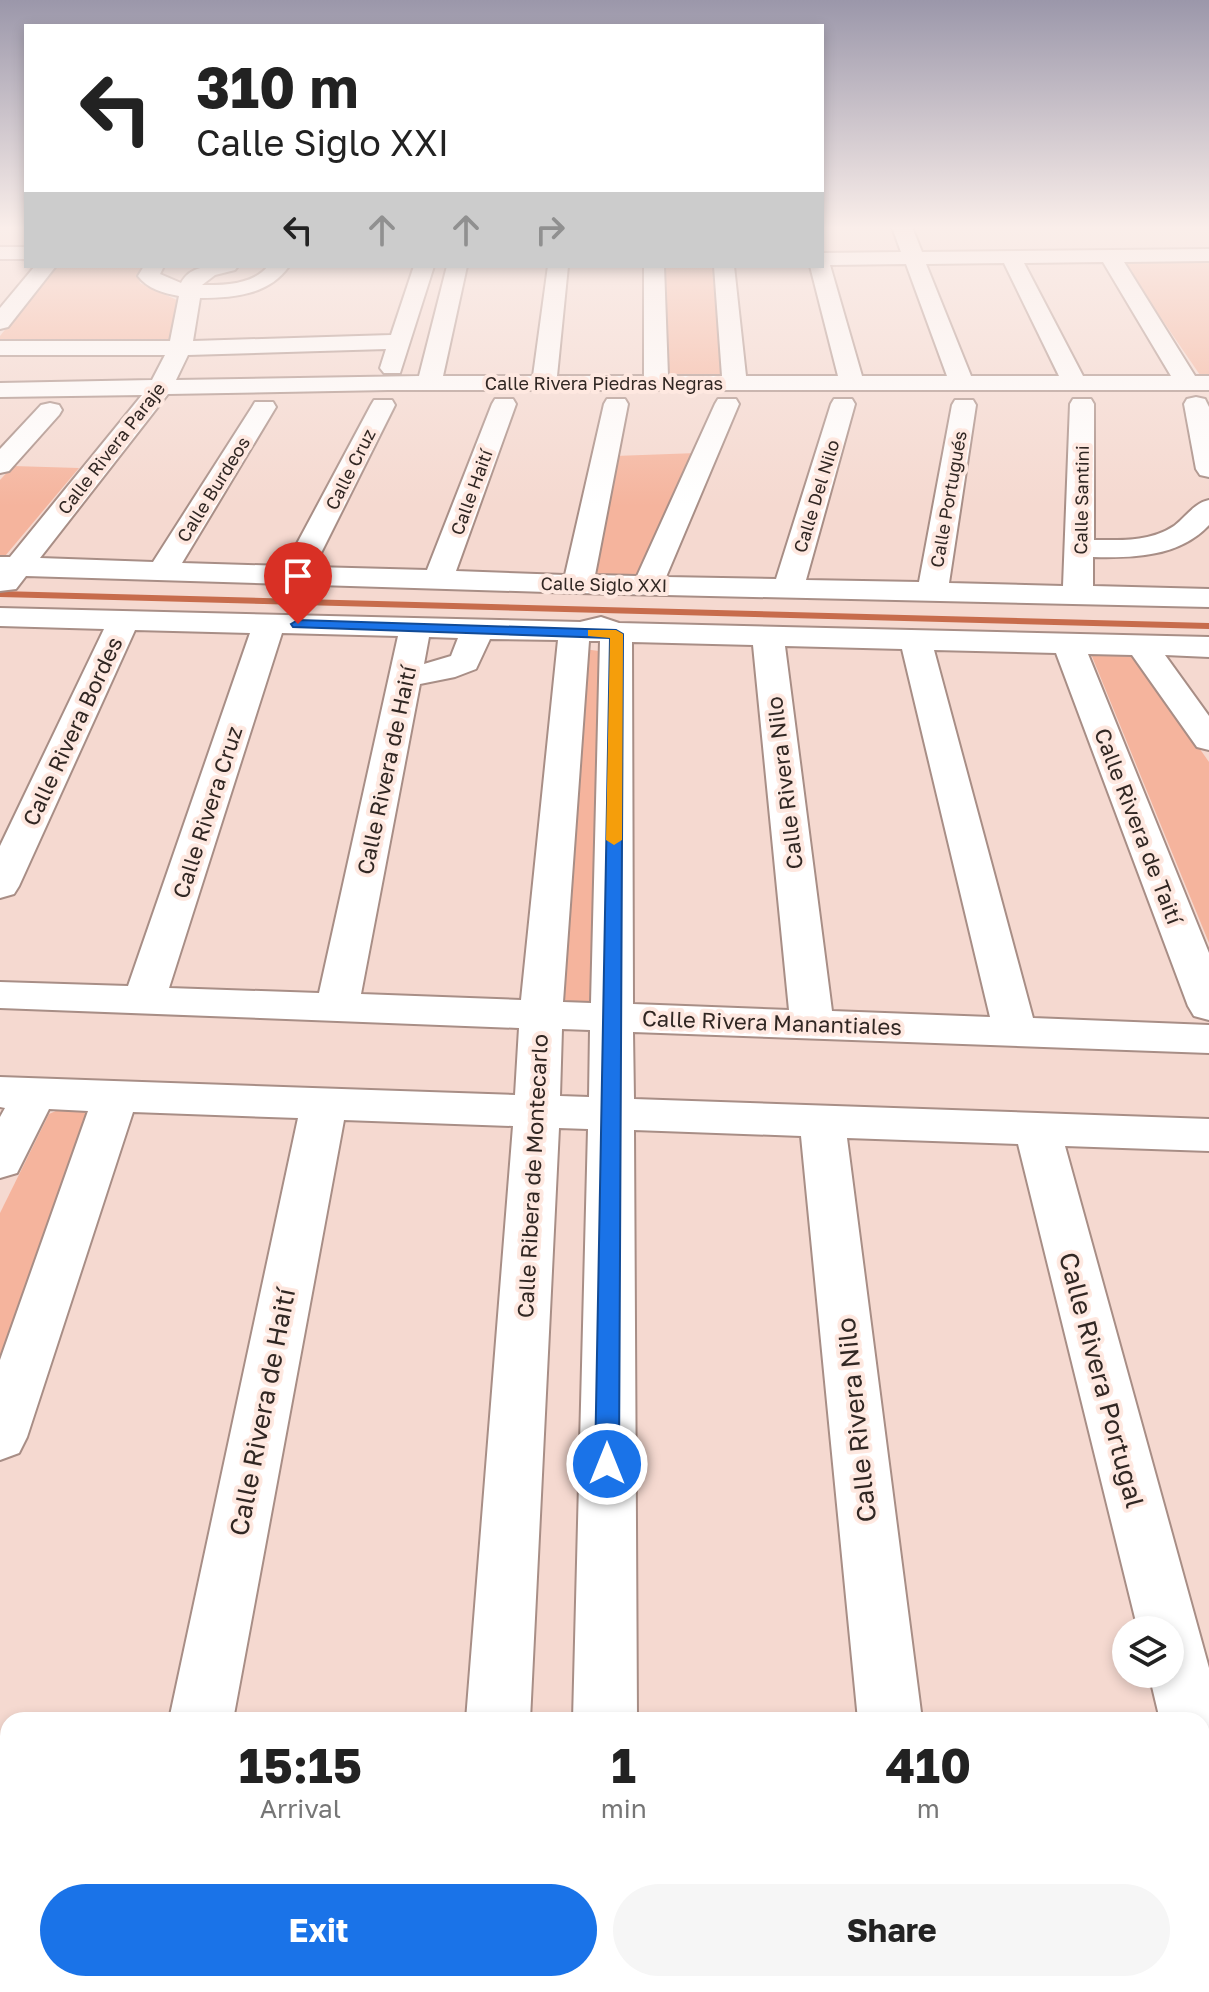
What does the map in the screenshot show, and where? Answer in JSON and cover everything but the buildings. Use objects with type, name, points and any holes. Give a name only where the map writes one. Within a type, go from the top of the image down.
[{"type":"street","name":"Calle Rivera Paraje","points":[[7,575],[151,399],[180,348],[185,320]]},
{"type":"street","name":"Calle Cruz","points":[[295,575],[385,394],[407,320]]},
{"type":"street","points":[[429,384],[444,320]]},
{"type":"street","points":[[544,383],[552,320]]},
{"type":"street","points":[[655,320],[656,382]]},
{"type":"street","points":[[648,585],[731,393],[727,320]]},
{"type":"street","points":[[832,320],[848,393]]},
{"type":"street","points":[[936,320],[963,393]]},
{"type":"street","name":"Calle Santini","points":[[1042,320],[1078,393],[1081,548],[1078,596]]},
{"type":"street","points":[[1152,320],[1200,393],[1209,469]]},
{"type":"street","points":[[0,348],[180,348],[400,342]]},
{"type":"street","name":"Calle Rivera Piedras Negras","points":[[0,390],[264,407],[385,394],[429,384],[656,382],[731,393]]},
{"type":"street","name":"Calle Rivera Piedras Negras","points":[[0,410],[50,410],[151,399],[385,394],[504,404],[616,404],[731,393],[1200,393]]},
{"type":"street","name":"Calle Del Nilo","points":[[788,589],[848,393]]},
{"type":"street","name":"Calle Portugués","points":[[932,593],[963,393]]},
{"type":"street","name":"Calle Haití","points":[[438,580],[504,404]]},
{"type":"street","points":[[578,584],[616,404]]},
{"type":"street","name":"Calle Burdeos","points":[[162,571],[264,407]]},
{"type":"street","points":[[0,465],[50,410]]},
{"type":"street","points":[[1081,548],[1140,549],[1162,545],[1209,508]]},
{"type":"street","name":"Calle Siglo XXI","points":[[7,575],[162,571],[578,584],[603,617],[768,638],[1209,647]]},
{"type":"street","name":"Calle Siglo XXI","points":[[0,617],[477,630],[518,646],[603,617],[648,585],[1209,598]]},
{"type":"street","points":[[603,617],[612,1016],[605,1712]]},
{"type":"street","name":"Calle Ribera de Montecarlo","points":[[499,1712],[541,1014],[603,617]]},
{"type":"street","name":"Calle Rivera Bordes","points":[[4,867],[124,620]]},
{"type":"street","name":"Calle Rivera Cruz","points":[[144,1000],[269,624]]},
{"type":"street","name":"Calle Rivera de Haití","points":[[337,1007],[415,628]]},
{"type":"street","points":[[405,674],[426,675],[465,662],[477,630]]},
{"type":"street","name":"Calle Rivera Nilo","points":[[768,638],[812,1023]]},
{"type":"street","points":[[916,641],[1015,1031]]},
{"type":"street","name":"Calle Rivera de Taití","points":[[1069,645],[1209,1006]]},
{"type":"street","points":[[1141,645],[1209,740]]},
{"type":"street","name":"Calle Rivera Manantiales","points":[[0,995],[1209,1039]]},
{"type":"street","points":[[0,1161],[17,1092],[1209,1135]]},
{"type":"street","points":[[0,1437],[116,1096]]},
{"type":"street","name":"Calle Rivera de Haití","points":[[203,1712],[324,1104]]},
{"type":"street","name":"Calle Rivera Nilo","points":[[822,1120],[889,1712]]},
{"type":"street","name":"Calle Rivera Portugal","points":[[1037,1129],[1164,1616]]},
{"type":"street","points":[[1184,1688],[1190,1712]]},
{"type":"shaded area","points":[[13,320],[175,320],[172,343],[0,347],[0,336]]},
{"type":"shaded area","points":[[664,320],[721,320],[731,380],[669,380]]},
{"type":"shaded area","points":[[1162,320],[1209,320],[1209,376],[1200,375]]},
{"type":"shaded area","points":[[697,453],[643,578],[590,579],[615,456]]},
{"type":"shaded area","points":[[13,466],[79,468],[0,562],[0,480]]},
{"type":"shaded area","points":[[584,649],[606,652],[599,1005],[556,1002]]},
{"type":"shaded area","points":[[1091,654],[1135,657],[1209,762],[1209,943]]},
{"type":"shaded area","points":[[67,1106],[83,1110],[93,1121],[0,1383],[0,1213],[49,1114]]},
{"type":"waterway","points":[[0,594],[1209,626]]},
{"type":"slow traffic","points":[[593,633],[616,634],[614,840]]},
{"type":"route","points":[[298,624],[616,634],[607,1464]]}]
